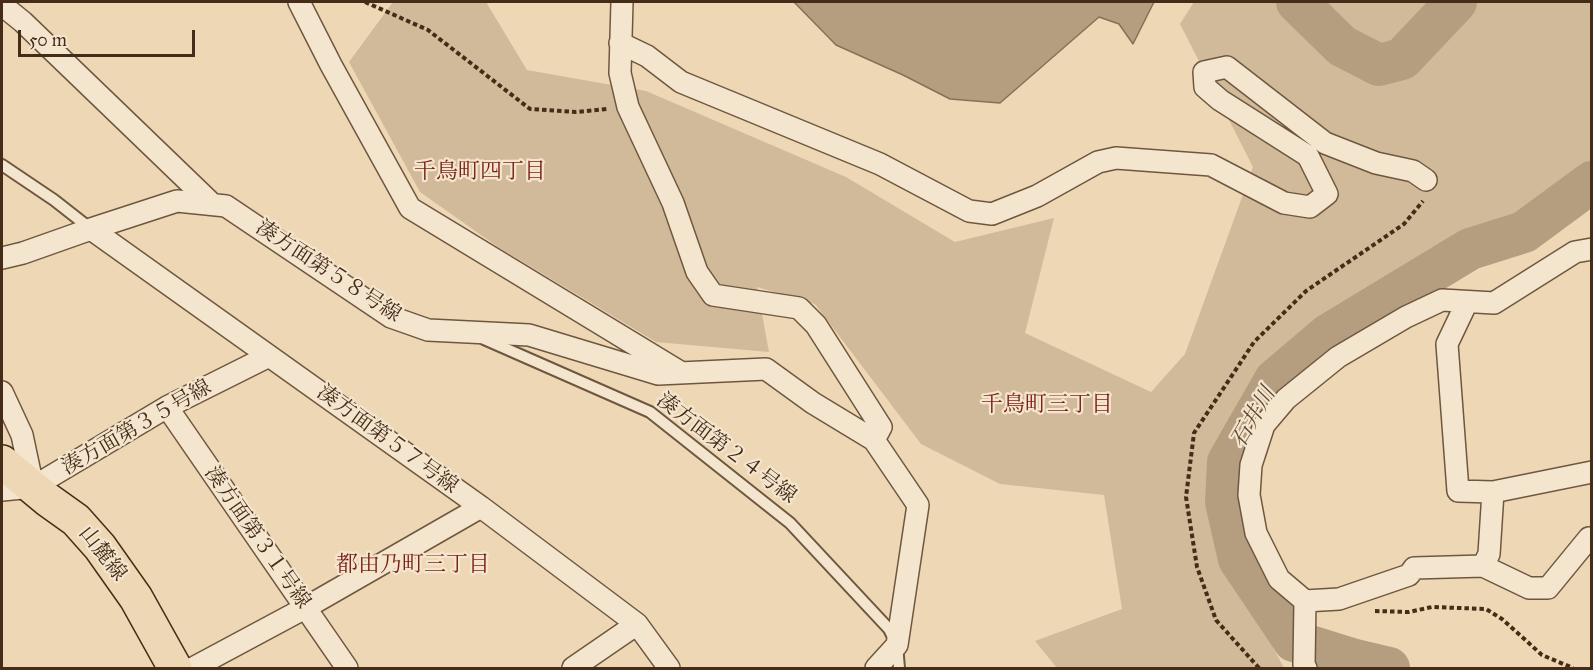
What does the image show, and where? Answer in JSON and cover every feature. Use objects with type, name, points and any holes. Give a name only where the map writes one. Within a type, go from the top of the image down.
[{"type":"main road","name":"山麓線","points":[[2,462],[17,489],[48,500],[76,520],[100,547],[136,598],[175,669]]},
{"type":"street","points":[[299,2],[410,208],[680,372]]},
{"type":"street","points":[[622,2],[620,73],[628,107],[673,203],[697,272],[713,295],[799,308],[816,325],[881,427],[874,440],[918,505],[897,645],[876,669]]},
{"type":"street","points":[[2,5],[212,204]]},
{"type":"street","points":[[620,43],[647,56],[681,82],[880,164],[969,211],[992,214],[1037,196],[1098,162],[1116,158],[1211,165],[1284,203],[1310,207],[1327,194],[1308,156],[1220,100],[1205,87],[1204,72],[1227,67],[1325,143],[1376,163],[1413,171],[1426,180]]},
{"type":"street","name":"湊方面第５８号線","points":[[2,258],[177,201],[226,206],[391,318],[428,330],[529,335],[658,374],[766,369],[813,403],[874,440]]},
{"type":"street","name":"湊方面第５７号線","points":[[91,228],[481,507],[637,624],[669,669]]},
{"type":"street","points":[[1305,667],[1305,605],[1279,579],[1256,533],[1249,495],[1251,465],[1264,426],[1286,399],[1338,357],[1406,317],[1442,300],[1494,303],[1575,252],[1592,249]]},
{"type":"street","points":[[1467,302],[1447,344],[1458,491],[1493,492],[1592,472]]},
{"type":"street","name":"湊方面第３５号線","points":[[17,489],[167,407],[270,356]]},
{"type":"street","points":[[2,392],[22,435],[17,489]]},
{"type":"street","name":"湊方面第３１号線","points":[[167,407],[348,669]]},
{"type":"street","points":[[1483,566],[1489,555],[1493,492]]},
{"type":"street","points":[[194,669],[481,507]]},
{"type":"street","points":[[1305,605],[1339,599],[1409,575],[1414,568],[1483,566],[1529,588],[1548,588],[1589,538]]},
{"type":"street","points":[[573,669],[637,624]]},
{"type":"lane","points":[[2,165],[91,228]]},
{"type":"lane","name":"湊方面第２４号線","points":[[468,331],[650,412],[790,523],[889,629],[897,645],[899,669]]},
{"type":"path","points":[[365,2],[428,30],[530,109],[576,112],[628,107]]},
{"type":"path","points":[[1373,611],[1409,612],[1432,607],[1486,609],[1502,619],[1542,655],[1573,669]]},
{"type":"shaded area","points":[[393,2],[486,2],[527,70],[646,91],[846,177],[955,242],[1054,218],[1025,333],[1151,392],[1185,354],[1253,167],[1180,24],[1194,2],[1591,2],[1591,207],[1545,214],[1387,276],[1275,379],[1227,462],[1230,565],[1284,668],[1057,668],[1035,641],[1122,609],[1104,495],[1000,484],[921,444],[815,304],[757,287],[769,352],[656,342],[498,247],[420,192],[349,62]]},
{"type":"shaded area","points":[[794,2],[1154,2],[1133,44],[1119,24],[1099,17],[1000,103],[950,99],[836,45]]},
{"type":"waterway","points":[[1297,2],[1342,46],[1379,65],[1402,59],[1456,2]]},
{"type":"waterway","name":"石井川","points":[[1389,668],[1294,641],[1239,559],[1226,502],[1228,462],[1275,380],[1328,335],[1470,249],[1524,232],[1592,182]]},
{"type":"district","name":"千鳥町四丁目","points":[[480,173]]},
{"type":"district","name":"千鳥町三丁目","points":[[1047,406]]},
{"type":"district","name":"都由乃町三丁目","points":[[413,566]]}]
